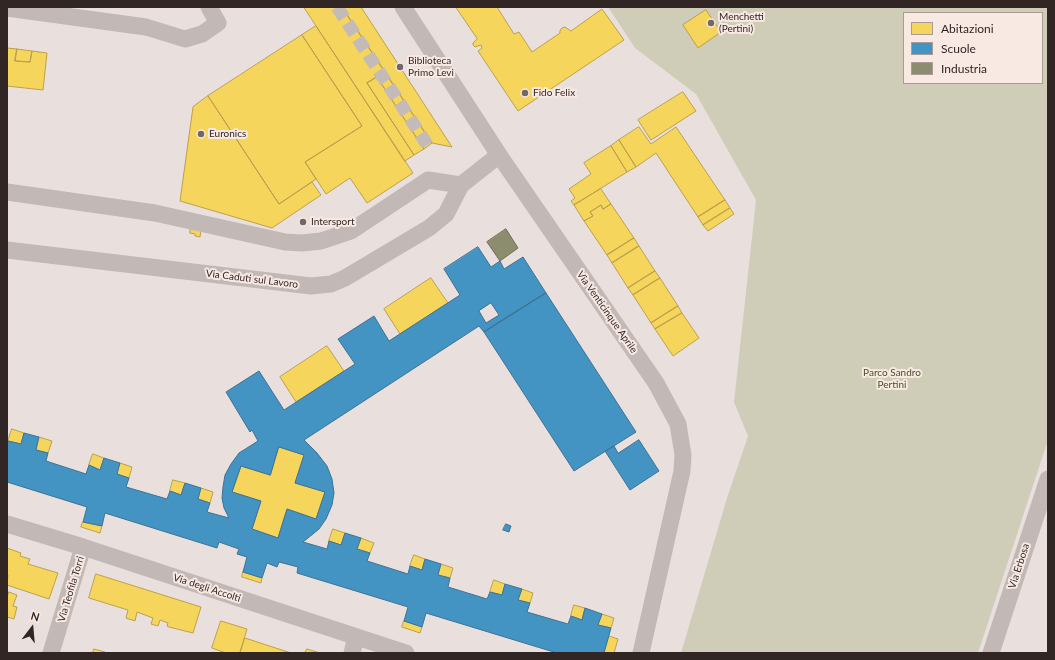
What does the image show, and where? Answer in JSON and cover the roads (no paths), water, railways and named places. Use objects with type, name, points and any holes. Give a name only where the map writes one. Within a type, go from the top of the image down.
[{"type":"street","points":[[7,8],[146,27],[185,39],[202,34],[218,23],[209,7]]},
{"type":"street","name":"Via Venticinque Aprile","points":[[403,7],[499,155],[656,383],[678,424],[683,455],[682,471],[641,653]]},
{"type":"street","name":"Via Caduti sul Lavoro","points":[[7,250],[311,286],[331,284],[345,278],[429,228],[446,214],[461,185],[499,155]]},
{"type":"street","points":[[7,192],[155,213],[284,242],[302,243],[321,242],[351,231],[428,180],[461,185]]},
{"type":"street","name":"Via Erbosa","points":[[991,653],[1048,480]]},
{"type":"street","name":"Via degli Accolti","points":[[7,524],[83,547],[406,653]]},
{"type":"street","name":"Via Teofila Torri","points":[[52,653],[83,547]]},
{"type":"street","points":[[352,653],[356,637]]},
{"type":"tunnel","points":[[337,7],[428,146]]},
{"type":"place","name":"Menchetti (Pertini)","points":[[711,23]]},
{"type":"place","name":"Biblioteca Primo Levi","points":[[400,67]]},
{"type":"place","name":"Fido Felix","points":[[525,93]]},
{"type":"place","name":"Euronics","points":[[201,134]]},
{"type":"place","name":"Intersport","points":[[303,222]]},
{"type":"park label","name":"Parco Sandro Pertini","points":[[892,378]]}]
